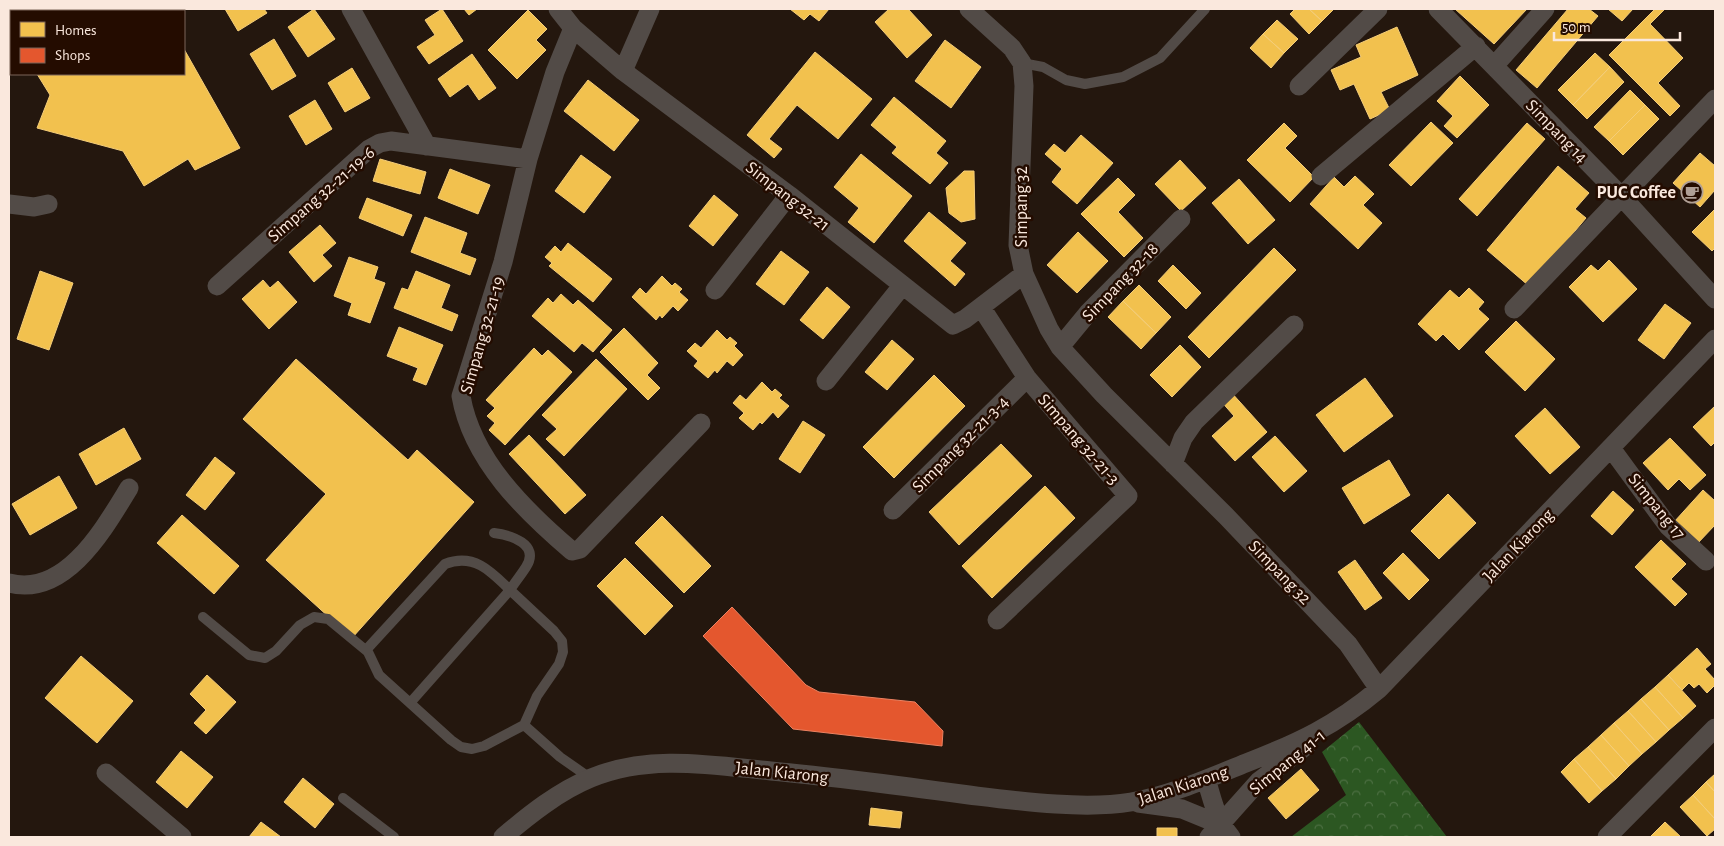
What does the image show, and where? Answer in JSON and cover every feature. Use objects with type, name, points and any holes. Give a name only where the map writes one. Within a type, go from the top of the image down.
[{"type":"street","points":[[350,9],[427,146]]},
{"type":"street","name":"Simpang 32-21","points":[[558,9],[573,28],[623,71],[789,195],[953,325],[965,319],[1024,274]]},
{"type":"street","points":[[623,71],[650,9]]},
{"type":"street","points":[[969,9],[1012,48],[1022,63]]},
{"type":"street","points":[[1300,86],[1378,9]]},
{"type":"street","name":"Simpang 14","points":[[1438,9],[1622,197],[1715,299]]},
{"type":"street","points":[[1494,66],[1545,9]]},
{"type":"street","name":"Simpang 32-21-19","points":[[573,28],[555,72],[528,159],[503,262],[462,396],[464,416],[490,465],[502,483],[572,551],[580,549],[702,423]]},
{"type":"street","points":[[1320,176],[1476,46]]},
{"type":"street","name":"Simpang 32","points":[[1022,63],[1024,86],[1018,245],[1024,274],[1049,330],[1060,347],[1226,516],[1348,644],[1379,689]]},
{"type":"street","points":[[1514,309],[1715,99]]},
{"type":"street","name":"Simpang 32-21-19-6","points":[[218,286],[369,149],[380,143],[391,141],[528,159]]},
{"type":"street","points":[[715,290],[789,195]]},
{"type":"street","points":[[9,204],[34,207],[48,204]]},
{"type":"street","name":"Simpang 32-18","points":[[1060,347],[1088,313],[1181,219]]},
{"type":"street","points":[[826,381],[902,286]]},
{"type":"street","name":"Simpang 32-21-3","points":[[981,307],[1027,378],[1128,496],[997,620]]},
{"type":"street","points":[[1173,464],[1182,438],[1194,422],[1294,325]]},
{"type":"street","name":"Jalan Kiarong","points":[[503,837],[554,798],[590,778],[645,764],[680,762],[808,774],[1025,802],[1106,804],[1132,802],[1206,779],[1281,750],[1336,723],[1379,689],[1715,339]]},
{"type":"street","name":"Simpang 32-21-3-4","points":[[893,510],[1027,378]]},
{"type":"street","name":"Simpang 17","points":[[1611,448],[1668,526],[1706,561]]},
{"type":"street","points":[[9,583],[40,582],[62,573],[81,556],[102,532],[129,488]]},
{"type":"street","name":"Simpang 41-1","points":[[1220,833],[1259,781],[1336,723]]},
{"type":"street","points":[[1607,837],[1715,728]]},
{"type":"street","points":[[106,772],[182,837]]},
{"type":"street","points":[[1206,779],[1220,833]]},
{"type":"street","points":[[1132,802],[1182,809],[1220,833]]},
{"type":"lane","points":[[1022,63],[1042,67],[1066,80],[1085,84],[1123,77],[1160,58],[1205,9]]},
{"type":"lane","points":[[410,703],[510,590],[527,566],[530,555],[520,540],[510,535],[494,533]]},
{"type":"lane","points":[[203,617],[249,655],[265,658],[276,651],[300,625],[314,618],[328,619],[366,650],[379,676],[461,747],[472,749],[484,746],[524,725],[537,696],[559,664],[563,652],[562,641],[554,631],[489,570],[471,561],[456,560],[444,564],[366,650]]},
{"type":"lane","points":[[524,725],[560,757],[590,778]]},
{"type":"lane","points":[[343,798],[394,837]]},
{"type":"green space","points":[[1359,722],[1447,837],[1291,837],[1346,795],[1322,752]]},
{"type":"building: Homes","points":[[225,9],[264,9],[267,13],[238,31]]},
{"type":"building: Homes","points":[[314,9],[335,39],[308,57],[288,27]]},
{"type":"building: Homes","points":[[442,9],[463,41],[429,64],[417,47],[435,35],[425,20]]},
{"type":"building: Homes","points":[[464,9],[477,9],[469,15]]},
{"type":"building: Homes","points":[[790,9],[829,9],[819,21],[810,14],[804,20]]},
{"type":"building: Homes","points":[[889,9],[908,9],[932,35],[907,58],[875,22]]},
{"type":"building: Homes","points":[[1295,9],[1309,9],[1322,21],[1309,34],[1290,14]]},
{"type":"building: Homes","points":[[1309,9],[1334,9],[1322,21]]},
{"type":"building: Homes","points":[[1455,9],[1527,9],[1494,44]]},
{"type":"building: Homes","points":[[1568,9],[1589,9],[1598,16],[1537,88],[1516,70]]},
{"type":"building: Homes","points":[[1608,9],[1633,9],[1622,21]]},
{"type":"building: Homes","points":[[1655,9],[1665,9],[1650,24],[1683,58],[1658,83],[1680,106],[1670,116],[1609,55]]},
{"type":"building: Homes","points":[[528,10],[547,29],[536,40],[546,50],[517,79],[488,50]]},
{"type":"building: Homes","points":[[1277,20],[1298,39],[1284,53],[1263,34]]},
{"type":"building: Homes","points":[[1397,27],[1418,75],[1381,92],[1390,110],[1370,119],[1354,84],[1340,90],[1331,70],[1361,57],[1356,45]]},
{"type":"building: Homes","points":[[1263,34],[1284,53],[1271,68],[1250,48]]},
{"type":"building: Homes","points":[[274,39],[296,76],[272,90],[250,54]]},
{"type":"building: Homes","points":[[945,40],[981,67],[951,108],[915,81]]},
{"type":"building: Homes","points":[[185,51],[240,148],[195,170],[188,159],[144,186],[123,151],[37,128],[50,95],[38,75],[185,75]]},
{"type":"building: Homes","points":[[815,52],[872,99],[838,139],[797,105],[769,139],[782,149],[774,158],[747,135]]},
{"type":"building: Homes","points":[[1595,53],[1610,67],[1573,105],[1558,90]]},
{"type":"building: Homes","points":[[472,54],[496,88],[479,100],[468,84],[450,97],[438,79]]},
{"type":"building: Homes","points":[[1610,67],[1624,82],[1587,119],[1573,105]]},
{"type":"building: Homes","points":[[352,68],[370,98],[345,112],[328,83]]},
{"type":"building: Homes","points":[[1460,76],[1489,105],[1457,138],[1444,126],[1453,116],[1437,101]]},
{"type":"building: Homes","points":[[588,80],[639,120],[614,151],[564,111]]},
{"type":"building: Homes","points":[[1630,90],[1645,105],[1609,141],[1594,127]]},
{"type":"building: Homes","points":[[894,97],[946,141],[936,153],[948,163],[930,184],[892,153],[897,147],[871,125]]},
{"type":"building: Homes","points":[[315,100],[332,129],[306,145],[289,116]]},
{"type":"building: Homes","points":[[1645,105],[1659,119],[1623,155],[1609,141]]},
{"type":"building: Homes","points":[[1431,122],[1453,143],[1411,186],[1389,165]]},
{"type":"building: Homes","points":[[1284,123],[1297,136],[1285,148],[1314,177],[1290,202],[1247,160]]},
{"type":"building: Homes","points":[[1527,123],[1545,139],[1477,216],[1459,199]]},
{"type":"building: Homes","points":[[1081,135],[1113,163],[1077,204],[1052,182],[1062,169],[1045,154],[1054,144],[1065,153]]},
{"type":"building: Homes","points":[[1700,153],[1715,166],[1715,190],[1700,207],[1673,183]]},
{"type":"building: Homes","points":[[861,154],[912,196],[874,243],[848,222],[859,208],[834,187]]},
{"type":"building: Homes","points":[[581,155],[611,177],[584,213],[555,191]]},
{"type":"building: Homes","points":[[380,159],[426,172],[420,194],[373,181]]},
{"type":"building: Homes","points":[[1180,160],[1206,188],[1181,211],[1155,184]]},
{"type":"building: Homes","points":[[1558,166],[1589,193],[1575,209],[1586,218],[1529,286],[1487,250]]},
{"type":"building: Homes","points":[[450,169],[490,185],[478,214],[438,198]]},
{"type":"building: Homes","points":[[964,171],[974,171],[975,219],[961,222],[949,213],[946,188]]},
{"type":"building: Homes","points":[[1355,176],[1374,194],[1363,205],[1382,223],[1358,249],[1310,204],[1334,177],[1344,187]]},
{"type":"building: Homes","points":[[1118,178],[1135,195],[1118,212],[1143,238],[1124,257],[1081,214]]},
{"type":"building: Homes","points":[[1239,179],[1275,220],[1248,244],[1212,203]]},
{"type":"building: Homes","points":[[714,195],[738,215],[713,246],[689,226]]},
{"type":"building: Homes","points":[[367,198],[412,215],[403,236],[359,218]]},
{"type":"building: Homes","points":[[1715,209],[1715,248],[1712,251],[1692,232]]},
{"type":"building: Homes","points":[[929,212],[966,243],[950,261],[965,274],[955,286],[904,241]]},
{"type":"building: Homes","points":[[425,217],[467,233],[460,253],[476,259],[470,275],[411,252]]},
{"type":"building: Homes","points":[[320,225],[336,243],[322,255],[332,266],[314,282],[289,252]]},
{"type":"building: Homes","points":[[1078,232],[1108,261],[1077,293],[1047,265]]},
{"type":"building: Homes","points":[[568,243],[612,279],[593,302],[549,266],[552,263],[545,257],[555,246],[561,252]]},
{"type":"building: Homes","points":[[1274,248],[1296,270],[1209,358],[1188,337]]},
{"type":"building: Homes","points":[[781,251],[809,272],[784,305],[756,284]]},
{"type":"building: Homes","points":[[349,257],[378,267],[374,279],[385,283],[370,323],[348,315],[352,303],[334,296]]},
{"type":"building: Homes","points":[[1609,260],[1637,289],[1603,322],[1569,287],[1591,265],[1598,271]]},
{"type":"building: Homes","points":[[1173,265],[1201,293],[1186,309],[1158,281]]},
{"type":"building: Homes","points":[[40,271],[73,283],[49,350],[17,339]]},
{"type":"building: Homes","points":[[416,271],[450,285],[441,308],[458,315],[452,331],[394,308],[402,288],[408,290]]},
{"type":"building: Homes","points":[[662,276],[672,286],[675,283],[682,289],[679,292],[688,300],[678,311],[673,306],[662,318],[660,315],[656,320],[632,297],[640,288],[646,294]]},
{"type":"building: Homes","points":[[263,280],[270,288],[278,281],[297,302],[269,329],[242,299]]},
{"type":"building: Homes","points":[[1139,285],[1171,317],[1156,333],[1123,301]]},
{"type":"building: Homes","points":[[827,287],[850,307],[823,339],[800,320]]},
{"type":"building: Homes","points":[[1469,288],[1484,302],[1478,309],[1489,319],[1459,350],[1443,334],[1436,341],[1418,324],[1450,290],[1459,298]]},
{"type":"building: Homes","points":[[561,294],[573,305],[578,300],[612,330],[593,352],[582,343],[574,352],[532,316],[548,298],[553,303]]},
{"type":"building: Homes","points":[[1123,301],[1156,333],[1141,349],[1108,317]]},
{"type":"building: Homes","points":[[1665,304],[1691,323],[1664,359],[1638,340]]},
{"type":"building: Homes","points":[[1516,321],[1555,359],[1525,391],[1485,352]]},
{"type":"building: Homes","points":[[399,327],[443,345],[426,385],[413,380],[418,368],[387,356]]},
{"type":"building: Homes","points":[[624,328],[658,363],[647,375],[660,388],[648,400],[600,352]]},
{"type":"building: Homes","points":[[717,330],[727,340],[730,337],[737,343],[734,346],[743,355],[733,366],[727,361],[717,373],[715,370],[708,378],[694,366],[698,361],[687,351],[695,343],[701,348]]},
{"type":"building: Homes","points":[[892,340],[914,359],[887,390],[865,372]]},
{"type":"building: Homes","points":[[1180,345],[1201,367],[1172,397],[1150,375]]},
{"type":"building: Homes","points":[[534,348],[542,356],[548,350],[572,372],[505,445],[489,430],[495,423],[487,416],[495,408],[486,400]]},
{"type":"building: Homes","points":[[296,359],[408,460],[417,450],[474,502],[352,638],[266,560],[326,494],[243,419]]},
{"type":"building: Homes","points":[[596,359],[627,389],[564,456],[546,439],[557,429],[542,415]]},
{"type":"building: Homes","points":[[934,375],[965,406],[894,478],[863,447]]},
{"type":"building: Homes","points":[[1365,378],[1393,416],[1344,452],[1316,415]]},
{"type":"building: Homes","points":[[762,382],[772,392],[775,389],[782,395],[779,398],[789,406],[778,418],[773,412],[762,424],[760,422],[753,430],[739,418],[744,413],[733,403],[740,395],[746,400]]},
{"type":"building: Homes","points":[[1230,391],[1267,432],[1235,461],[1212,436],[1234,416],[1220,400]]},
{"type":"building: Homes","points":[[1715,406],[1715,442],[1711,446],[1693,427]]},
{"type":"building: Homes","points":[[1545,408],[1580,447],[1550,474],[1515,436]]},
{"type":"building: Homes","points":[[803,421],[825,435],[800,473],[779,459]]},
{"type":"building: Homes","points":[[124,428],[141,459],[96,485],[79,454]]},
{"type":"building: Homes","points":[[529,435],[586,495],[565,514],[509,454]]},
{"type":"building: Homes","points":[[1275,436],[1307,471],[1284,492],[1252,457]]},
{"type":"building: Homes","points":[[1670,438],[1706,475],[1690,490],[1679,479],[1668,490],[1643,463]]},
{"type":"building: Homes","points":[[1001,444],[1032,476],[959,545],[929,512]]},
{"type":"building: Homes","points":[[215,457],[235,473],[205,510],[186,495]]},
{"type":"building: Homes","points":[[1389,460],[1410,495],[1364,524],[1342,488]]},
{"type":"building: Homes","points":[[59,476],[77,508],[30,535],[12,504]]},
{"type":"building: Homes","points":[[1045,486],[1075,518],[992,598],[962,566]]},
{"type":"building: Homes","points":[[1703,490],[1715,501],[1715,525],[1697,544],[1674,522]]},
{"type":"building: Homes","points":[[1613,491],[1634,510],[1612,535],[1591,516]]},
{"type":"building: Homes","points":[[1448,494],[1476,523],[1439,559],[1411,531]]},
{"type":"building: Homes","points":[[182,515],[239,566],[214,594],[157,543]]},
{"type":"building: Homes","points":[[662,516],[711,566],[684,593],[635,543]]},
{"type":"building: Homes","points":[[1661,540],[1686,564],[1671,579],[1687,594],[1675,606],[1635,567]]},
{"type":"building: Homes","points":[[1403,553],[1429,580],[1409,600],[1383,573]]},
{"type":"building: Homes","points":[[625,558],[673,606],[645,635],[597,586]]},
{"type":"building: Homes","points":[[1355,560],[1382,598],[1365,610],[1338,572]]},
{"type":"building: Homes","points":[[1697,648],[1711,664],[1705,669],[1715,680],[1715,685],[1707,693],[1699,684],[1694,688],[1689,683],[1682,690],[1668,675]]},
{"type":"building: Homes","points":[[81,656],[133,701],[97,743],[45,698]]},
{"type":"building: Homes","points":[[207,675],[236,702],[206,734],[194,723],[206,710],[190,694]]},
{"type":"building: Homes","points":[[1668,675],[1696,706],[1683,718],[1655,687]]},
{"type":"building: Homes","points":[[1655,687],[1683,718],[1669,730],[1641,699]]},
{"type":"building: Homes","points":[[1641,699],[1669,730],[1656,742],[1628,711]]},
{"type":"building: Homes","points":[[1628,711],[1656,742],[1642,754],[1614,723]]},
{"type":"building: Homes","points":[[1614,723],[1642,754],[1629,766],[1601,735]]},
{"type":"building: Homes","points":[[1601,735],[1629,766],[1616,779],[1588,747]]},
{"type":"building: Homes","points":[[1588,747],[1616,779],[1602,791],[1574,759]]},
{"type":"building: Homes","points":[[181,751],[213,777],[187,808],[156,782]]},
{"type":"building: Homes","points":[[1574,759],[1602,791],[1589,803],[1561,772]]},
{"type":"building: Homes","points":[[1301,769],[1319,790],[1286,819],[1268,798]]},
{"type":"building: Homes","points":[[1715,774],[1715,792],[1706,782]]},
{"type":"building: Homes","points":[[303,778],[334,804],[315,828],[284,802]]},
{"type":"building: Homes","points":[[1706,782],[1715,792],[1715,819],[1693,795]]},
{"type":"building: Homes","points":[[1693,795],[1715,819],[1715,829],[1707,836],[1680,807]]},
{"type":"building: Homes","points":[[871,808],[902,812],[900,828],[869,825]]},
{"type":"building: Homes","points":[[261,822],[281,837],[249,837]]},
{"type":"building: Homes","points":[[1665,822],[1681,837],[1650,837]]},
{"type":"building: Homes","points":[[1157,828],[1177,828],[1177,837],[1157,837]]},
{"type":"building: Shops","points":[[732,607],[806,685],[819,692],[915,702],[943,731],[942,746],[793,729],[703,636]]},
{"type":"place","name":"PUC Coffee","points":[[1692,192]]}]
